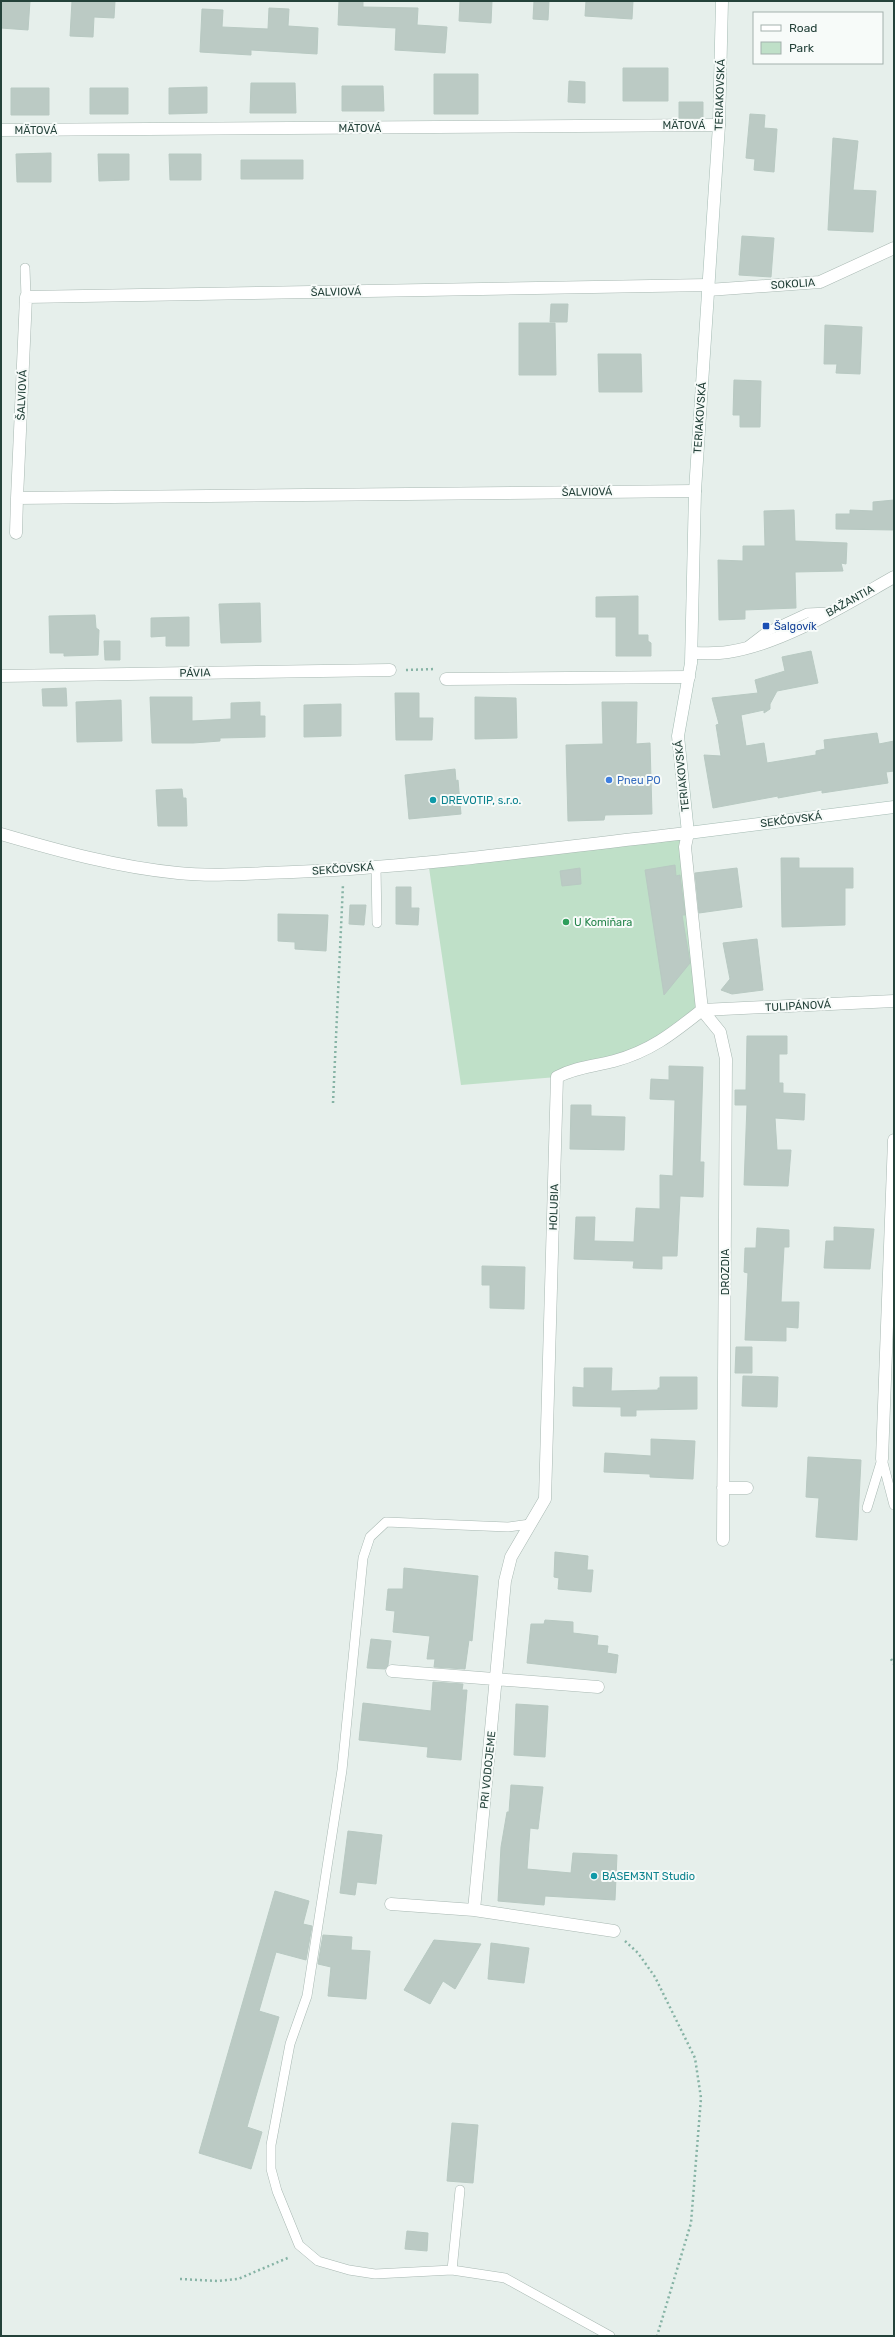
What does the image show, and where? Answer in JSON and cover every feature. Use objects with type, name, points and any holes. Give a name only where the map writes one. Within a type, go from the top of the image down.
[{"type":"street","name":"TERIAKOVSKÁ","points":[[688,833],[678,736],[692,653],[695,491],[719,125],[722,1]]},
{"type":"street","name":"MÄTOVÁ","points":[[1,130],[719,125]]},
{"type":"street","name":"SOKOLIA","points":[[708,288],[820,282],[894,248]]},
{"type":"street","name":"ŠALVIOVÁ","points":[[695,491],[18,498],[26,297],[708,288]]},
{"type":"street","points":[[16,533],[18,498]]},
{"type":"street","name":"BAŽANTIA","points":[[692,653],[728,652],[769,641],[833,612],[894,576]]},
{"type":"street","name":"PÁVIA","points":[[1,676],[390,670]]},
{"type":"street","points":[[446,679],[689,677]]},
{"type":"street","name":"SEKČOVSKÁ","points":[[1,834],[83,857],[179,873],[215,875],[343,870],[376,867],[688,833],[894,807]]},
{"type":"street","points":[[688,833],[686,853],[702,1010]]},
{"type":"street","name":"TULIPÁNOVÁ","points":[[702,1010],[894,1001]]},
{"type":"street","name":"DROZDIA","points":[[702,1010],[720,1032],[726,1059],[723,1540]]},
{"type":"street","name":"HOLUBIA","points":[[546,1499],[557,1077],[568,1071],[615,1060],[662,1042],[702,1010]]},
{"type":"street","points":[[882,1459],[894,1140]]},
{"type":"street","points":[[723,1488],[747,1488]]},
{"type":"street","name":"PRI VODOJEME","points":[[474,1910],[505,1581],[511,1557],[546,1499]]},
{"type":"street","points":[[392,1671],[598,1687]]},
{"type":"street","points":[[391,1904],[474,1910],[614,1931]]},
{"type":"lane","points":[[26,268],[26,297]]},
{"type":"lane","points":[[376,867],[377,923]]},
{"type":"lane","points":[[882,1459],[894,1505]]},
{"type":"lane","points":[[867,1508],[882,1459]]},
{"type":"lane","points":[[530,1524],[508,1527],[386,1522],[370,1537],[363,1558],[342,1770],[307,1996],[290,2044],[271,2145],[271,2169],[284,2211],[299,2246],[318,2261],[334,2266],[375,2274],[452,2270],[505,2278],[610,2336]]},
{"type":"lane","points":[[452,2270],[460,2190]]},
{"type":"path","points":[[333,1103],[343,870]]},
{"type":"path","points":[[891,1659],[894,1664]]},
{"type":"path","points":[[614,1931],[638,1953],[655,1977],[695,2058],[702,2098],[691,2223],[657,2336]]},
{"type":"path","points":[[180,2279],[238,2279],[280,2260],[308,2253]]},
{"type":"green space","name":"U Komiňara","points":[[688,833],[702,1010],[662,1042],[557,1077],[461,1085],[428,861]]},
{"type":"building","points":[[1,1],[30,1],[28,30],[1,28]]},
{"type":"building","points":[[72,1],[115,1],[114,18],[94,17],[93,37],[70,36]]},
{"type":"building","points":[[339,1],[363,1],[363,7],[418,8],[417,25],[447,27],[445,53],[395,50],[396,28],[338,25]]},
{"type":"building","points":[[460,1],[492,1],[491,23],[459,21]]},
{"type":"building","points":[[534,1],[549,1],[548,20],[533,19]]},
{"type":"building","points":[[586,1],[633,1],[632,19],[585,16]]},
{"type":"building","points":[[269,8],[289,9],[288,26],[318,28],[317,54],[251,50],[251,55],[200,52],[202,9],[223,10],[222,27],[268,29]]},
{"type":"building","points":[[623,68],[668,68],[668,101],[623,101]]},
{"type":"building","points":[[434,74],[478,74],[478,114],[434,114]]},
{"type":"building","points":[[569,81],[585,82],[585,103],[568,102]]},
{"type":"building","points":[[251,83],[295,83],[296,113],[250,113]]},
{"type":"building","points":[[342,86],[383,86],[384,111],[342,111]]},
{"type":"building","points":[[207,87],[207,113],[169,114],[169,88]]},
{"type":"building","points":[[11,88],[49,88],[49,115],[11,115]]},
{"type":"building","points":[[90,88],[128,88],[128,114],[90,114]]},
{"type":"building","points":[[679,102],[703,102],[703,118],[679,118]]},
{"type":"building","points":[[750,114],[765,115],[764,128],[777,129],[774,172],[754,170],[755,159],[746,158]]},
{"type":"building","points":[[833,138],[858,141],[853,190],[876,191],[873,232],[828,230]]},
{"type":"building","points":[[51,153],[51,182],[17,182],[16,154]]},
{"type":"building","points":[[98,154],[129,154],[129,180],[99,181]]},
{"type":"building","points":[[169,154],[201,154],[201,180],[170,180]]},
{"type":"building","points":[[241,160],[303,160],[303,179],[241,179]]},
{"type":"building","points":[[742,236],[774,238],[771,277],[739,275]]},
{"type":"building","points":[[551,304],[568,304],[567,322],[550,322]]},
{"type":"building","points":[[519,323],[555,323],[556,375],[519,375]]},
{"type":"building","points":[[825,325],[862,327],[860,374],[836,373],[837,364],[824,364]]},
{"type":"building","points":[[598,354],[641,354],[642,392],[599,392]]},
{"type":"building","points":[[734,380],[761,381],[760,427],[740,427],[740,415],[733,415]]},
{"type":"building","points":[[894,500],[894,530],[836,529],[836,514],[850,514],[850,510],[873,511],[873,502]]},
{"type":"building","points":[[794,510],[795,541],[847,543],[846,564],[841,563],[843,571],[795,572],[796,608],[745,610],[745,619],[719,620],[718,560],[743,561],[743,546],[765,546],[764,511]]},
{"type":"building","points":[[638,596],[638,635],[648,635],[648,641],[651,643],[651,656],[616,656],[616,617],[596,617],[596,597]]},
{"type":"building","points":[[260,603],[261,642],[221,643],[219,604]]},
{"type":"building","points":[[95,615],[96,628],[99,630],[98,655],[64,656],[64,653],[50,653],[49,616]]},
{"type":"building","points":[[189,617],[189,646],[166,646],[166,636],[151,637],[151,618]]},
{"type":"building","points":[[104,641],[120,641],[120,660],[105,660]]},
{"type":"building","points":[[811,651],[818,683],[777,691],[770,704],[770,709],[764,713],[764,710],[741,715],[746,746],[764,743],[767,763],[816,755],[816,751],[825,749],[824,740],[877,733],[879,744],[894,741],[894,771],[886,772],[888,783],[822,793],[822,790],[778,798],[778,796],[713,808],[704,755],[721,756],[716,725],[719,724],[712,698],[758,693],[755,680],[785,671],[782,657]]},
{"type":"building","points":[[66,688],[67,706],[43,706],[42,689]]},
{"type":"building","points":[[395,693],[419,693],[419,718],[433,718],[432,740],[396,740]]},
{"type":"building","points":[[150,697],[192,697],[192,721],[231,719],[231,703],[260,702],[260,716],[265,716],[265,737],[220,738],[220,741],[193,743],[152,743]]},
{"type":"building","points":[[475,697],[516,698],[517,738],[475,739]]},
{"type":"building","points":[[121,700],[122,741],[77,742],[76,702]]},
{"type":"building","name":"Pneu PO","points":[[602,702],[637,702],[636,744],[650,743],[652,814],[605,815],[604,820],[568,821],[566,745],[603,744]]},
{"type":"building","points":[[341,704],[341,736],[304,737],[304,705]]},
{"type":"building","name":"DREVOTIP, s.r.o.","points":[[455,769],[456,781],[458,780],[461,814],[409,819],[405,775]]},
{"type":"building","points":[[182,789],[183,798],[186,798],[187,826],[158,826],[156,790]]},
{"type":"building","points":[[781,858],[799,858],[799,868],[853,868],[853,888],[845,888],[845,925],[782,927]]},
{"type":"building","points":[[675,865],[676,876],[680,875],[685,915],[682,915],[690,963],[664,995],[645,870]]},
{"type":"building","points":[[580,868],[581,884],[562,886],[560,871]]},
{"type":"building","points":[[737,868],[742,907],[699,913],[695,873]]},
{"type":"building","points":[[396,887],[411,887],[411,908],[419,908],[418,925],[396,924]]},
{"type":"building","points":[[350,905],[366,905],[364,925],[349,924]]},
{"type":"building","points":[[278,914],[328,915],[326,951],[295,949],[295,942],[278,941]]},
{"type":"building","points":[[757,939],[763,990],[732,994],[721,990],[730,979],[723,943]]},
{"type":"building","points":[[747,1036],[787,1036],[787,1054],[779,1054],[779,1083],[783,1083],[783,1093],[805,1094],[804,1120],[775,1118],[777,1150],[791,1150],[788,1186],[744,1185],[747,1105],[735,1105],[735,1090],[746,1090]]},
{"type":"building","points":[[669,1066],[703,1067],[700,1162],[704,1162],[703,1197],[680,1196],[677,1256],[662,1256],[662,1269],[633,1268],[634,1261],[574,1259],[576,1217],[595,1217],[594,1241],[634,1242],[636,1208],[660,1209],[660,1175],[673,1176],[675,1100],[650,1099],[651,1079],[669,1080]]},
{"type":"building","points":[[571,1105],[591,1105],[591,1116],[625,1117],[624,1150],[570,1149]]},
{"type":"building","points":[[834,1227],[874,1229],[870,1269],[824,1268],[826,1241],[834,1241]]},
{"type":"building","points":[[757,1228],[789,1230],[789,1247],[784,1247],[781,1302],[799,1302],[798,1328],[786,1327],[786,1341],[745,1340],[748,1273],[744,1272],[745,1248],[756,1248]]},
{"type":"building","points":[[482,1266],[525,1267],[524,1309],[490,1308],[490,1285],[482,1285]]},
{"type":"building","points":[[736,1347],[752,1347],[752,1373],[735,1373]]},
{"type":"building","points":[[584,1368],[612,1368],[611,1391],[658,1390],[658,1388],[660,1388],[660,1377],[697,1377],[697,1409],[636,1410],[636,1416],[621,1416],[621,1407],[573,1406],[573,1387],[584,1388]]},
{"type":"building","points":[[743,1376],[778,1377],[777,1407],[742,1406]]},
{"type":"building","points":[[651,1439],[695,1441],[693,1479],[650,1477],[650,1474],[604,1472],[605,1453],[651,1456]]},
{"type":"building","points":[[808,1457],[861,1460],[857,1540],[816,1537],[819,1498],[806,1497]]},
{"type":"building","points":[[555,1552],[588,1556],[587,1570],[593,1570],[591,1592],[558,1589],[559,1578],[554,1577]]},
{"type":"building","points":[[404,1568],[478,1576],[472,1641],[469,1640],[465,1669],[434,1667],[435,1659],[427,1659],[430,1636],[393,1632],[395,1611],[386,1610],[388,1589],[403,1589]]},
{"type":"building","points":[[545,1620],[573,1622],[573,1633],[598,1636],[597,1645],[608,1646],[607,1653],[618,1655],[616,1673],[527,1663],[531,1624],[544,1624]]},
{"type":"building","points":[[371,1639],[391,1641],[388,1665],[385,1669],[367,1668]]},
{"type":"building","points":[[433,1682],[463,1684],[462,1690],[467,1690],[461,1760],[427,1757],[428,1747],[359,1740],[363,1703],[431,1711]]},
{"type":"building","points":[[516,1704],[548,1706],[545,1757],[514,1755]]},
{"type":"building","points":[[511,1785],[543,1787],[538,1829],[530,1828],[527,1869],[571,1873],[573,1853],[617,1855],[615,1900],[545,1896],[544,1905],[498,1901],[501,1847],[507,1812],[509,1812]]},
{"type":"building","points":[[348,1831],[382,1835],[376,1884],[357,1882],[355,1895],[340,1893]]},
{"type":"building","points":[[275,1891],[309,1901],[303,1924],[312,1926],[306,1960],[276,1952],[259,2011],[279,2017],[247,2127],[262,2132],[251,2169],[199,2153]]},
{"type":"building","points":[[323,1935],[352,1937],[351,1950],[370,1951],[366,1999],[328,1996],[331,1967],[318,1964]]},
{"type":"building","points":[[434,1940],[481,1944],[455,1989],[443,1981],[430,2004],[404,1990]]},
{"type":"building","points":[[491,1943],[529,1948],[524,1983],[488,1979]]},
{"type":"building","points":[[452,2123],[478,2125],[473,2183],[447,2181]]},
{"type":"building","points":[[407,2231],[428,2233],[427,2251],[405,2249]]},
{"type":"place","name":"Šalgovík","points":[[766,626]]},
{"type":"place","name":"Pneu PO","points":[[609,780]]},
{"type":"place","name":"DREVOTIP, s.r.o.","points":[[433,800]]},
{"type":"place","name":"U Komiňara","points":[[566,922]]},
{"type":"place","name":"BASEM3NT Studio","points":[[594,1876]]}]
